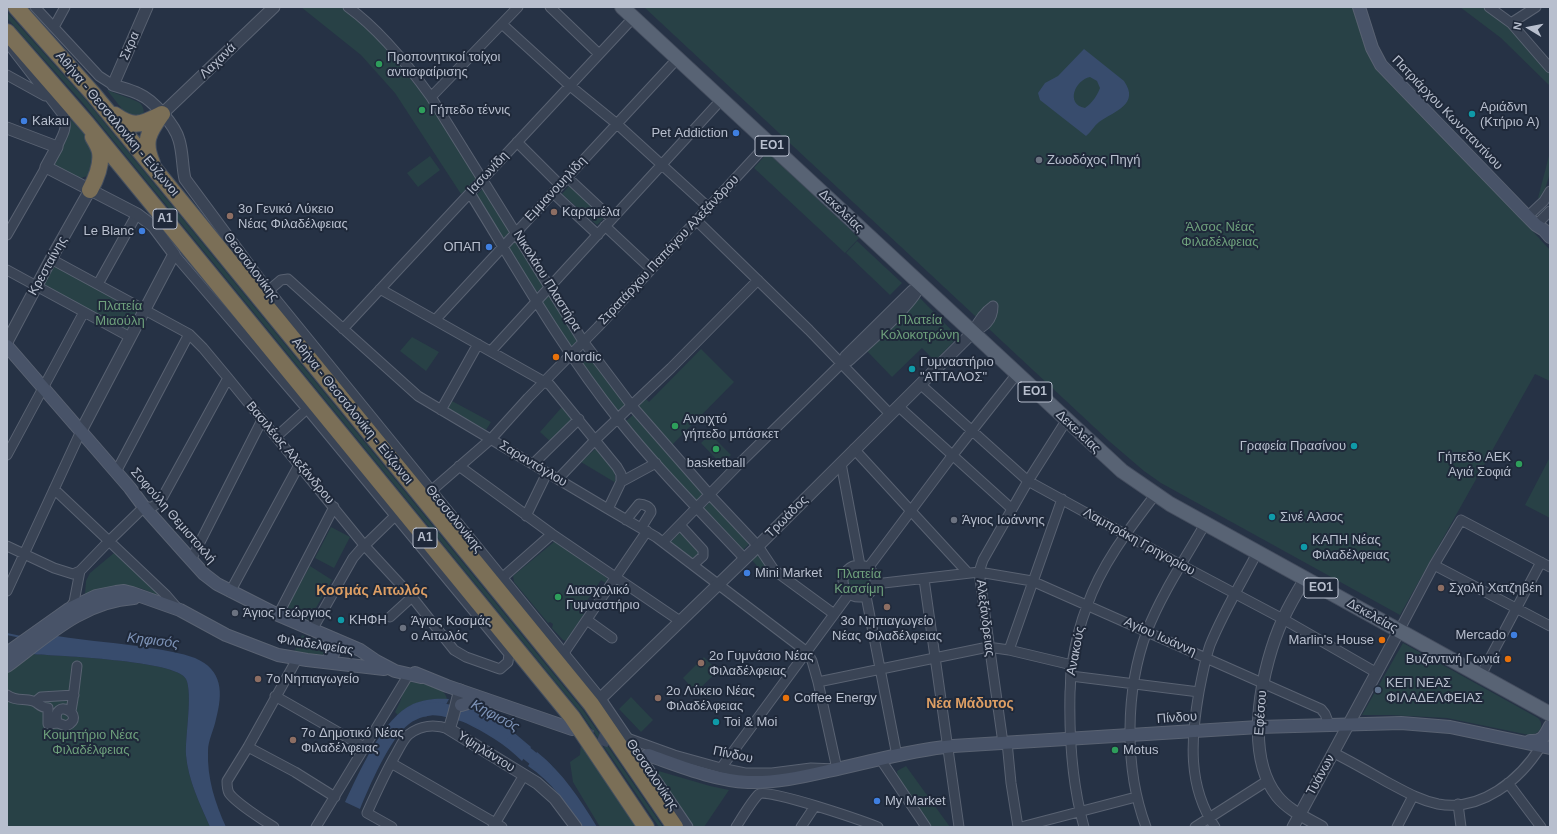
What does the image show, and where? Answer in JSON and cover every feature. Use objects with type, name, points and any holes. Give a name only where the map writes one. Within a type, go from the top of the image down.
[{"type":"highway","name":"Αθήνα - Θεσσαλονίκη - Εύζωνοι","points":[[16,7],[106,110],[596,701],[675,827]]},
{"type":"highway","name":"Αθήνα - Θεσσαλονίκη - Εύζωνοι","points":[[7,32],[136,183],[572,717],[646,827]]},
{"type":"highway","points":[[106,110],[121,120],[134,125],[143,123],[162,114]]},
{"type":"highway","points":[[155,169],[147,151],[146,144],[150,132],[162,114]]},
{"type":"highway","points":[[87,124],[100,152],[100,164],[92,186]]},
{"type":"highway","points":[[92,186],[102,173],[116,172],[136,183]]},
{"type":"highway","points":[[578,671],[596,701]]},
{"type":"main road","name":"Δεκελείας","points":[[622,7],[920,286],[1122,472],[1156,496],[1205,524],[1550,714]]},
{"type":"main road","name":"Πατριάρχου Κωνσταντίνου","points":[[1359,7],[1372,48],[1381,65],[1532,221],[1544,230],[1550,237]]},
{"type":"main road","name":"Πατριάρχου Κωνσταντίνου","points":[[1532,221],[1550,246]]},
{"type":"main road","name":"Σοφούλη Θεμιστοκλή","points":[[7,346],[116,472],[144,507],[208,577],[230,592],[278,615],[360,650],[378,655],[421,677]]},
{"type":"main road","name":"Φιλαδελφείας","points":[[58,622],[69,609],[96,596],[116,592],[132,593],[180,610],[226,635],[278,655],[297,659],[395,671]]},
{"type":"main road","name":"Φιλαδελφείας","points":[[7,666],[15,652],[58,622],[121,599],[145,597]]},
{"type":"main road","points":[[326,662],[333,654],[333,639]]},
{"type":"main road","points":[[340,664],[346,659],[348,645]]},
{"type":"main road","name":"Σοφούλη Θεμιστοκλή","points":[[360,650],[376,661],[395,671],[421,677]]},
{"type":"main road","points":[[421,677],[572,729]]},
{"type":"main road","points":[[447,686],[455,713],[474,700],[490,700]]},
{"type":"main road","name":"Πίνδου","points":[[648,756],[712,776],[746,782],[785,779],[947,746],[1259,727],[1400,723],[1434,725],[1546,747]]},
{"type":"main road","name":"Πίνδου","points":[[1520,741],[1535,742],[1540,740],[1543,738],[1550,726]]},
{"type":"street","name":"Θεσσαλονίκης","points":[[35,7],[99,76],[113,85],[140,94],[153,104],[162,114],[176,132],[179,140],[185,179],[268,291],[578,671]]},
{"type":"street","points":[[54,27],[65,7]]},
{"type":"street","name":"Σκρα","points":[[113,85],[147,7]]},
{"type":"street","name":"Λαχανά","points":[[162,114],[274,7]]},
{"type":"street","name":"Νικολάου Πλαστήρα","points":[[348,7],[370,24],[410,69],[431,97],[517,232],[583,341],[632,406],[710,495],[758,546],[774,570],[834,614]]},
{"type":"street","points":[[431,97],[518,7]]},
{"type":"street","points":[[550,7],[599,54]]},
{"type":"street","points":[[1489,7],[1511,23],[1550,68]]},
{"type":"street","points":[[1511,23],[1536,7]]},
{"type":"street","name":"Ιασωνίδη","points":[[343,329],[633,18]]},
{"type":"street","points":[[502,24],[708,207]]},
{"type":"street","points":[[7,43],[48,98],[64,115],[66,120],[64,132],[57,146],[7,235]]},
{"type":"street","name":"Εμμανουηλίδη","points":[[436,319],[677,59]]},
{"type":"street","points":[[7,75],[48,98]]},
{"type":"street","points":[[491,351],[538,302],[605,226],[662,166],[721,100]]},
{"type":"street","points":[[7,128],[57,146]]},
{"type":"street","points":[[517,142],[560,185]]},
{"type":"street","name":"Στρατάρχου Παπάγου Αλεξάνδρου","points":[[431,491],[491,439],[652,269],[768,143]]},
{"type":"street","points":[[46,167],[92,186],[154,226],[174,254],[307,408],[396,515],[364,545],[353,558],[312,630]]},
{"type":"street","points":[[568,178],[612,219]]},
{"type":"street","name":"Κρεσταίνης","points":[[7,342],[92,186]]},
{"type":"street","points":[[1532,221],[1547,204],[1550,191]]},
{"type":"street","name":"Νικολάου Πλαστήρα","points":[[470,193],[571,354],[618,419],[697,508],[745,558]]},
{"type":"street","points":[[553,193],[598,235]]},
{"type":"street","points":[[1532,221],[1550,210]]},
{"type":"street","points":[[98,284],[137,214]]},
{"type":"street","points":[[696,220],[809,330],[841,364],[894,410],[952,456],[1012,509]]},
{"type":"street","points":[[605,226],[652,269]]},
{"type":"street","points":[[7,591],[81,431],[174,254]]},
{"type":"street","name":"Βασιλέως Αλεξάνδρου","points":[[51,259],[189,334],[228,378],[364,545],[412,597],[454,650],[466,657],[500,669],[508,662],[509,654],[396,515]]},
{"type":"street","points":[[7,270],[130,337]]},
{"type":"street","name":"Σαραντόγλου","points":[[268,291],[281,280],[288,280],[414,392],[441,410],[663,542],[807,652]]},
{"type":"street","points":[[558,479],[758,280]]},
{"type":"street","points":[[663,542],[841,364],[849,361],[893,319],[916,295],[920,286]]},
{"type":"street","points":[[380,289],[545,381],[557,392],[596,440],[621,474],[621,482],[608,510]]},
{"type":"street","points":[[7,455],[84,312]]},
{"type":"street","name":"Τρωάδος","points":[[596,701],[758,546],[972,333]]},
{"type":"street","points":[[116,472],[189,334]]},
{"type":"street","points":[[441,410],[478,344]]},
{"type":"street","points":[[840,463],[864,566],[874,575],[875,584],[873,589],[866,596],[857,597],[849,594],[843,584],[844,573],[852,566],[864,566],[911,511],[971,430],[1016,375]]},
{"type":"street","points":[[7,546],[54,568],[73,574],[80,571],[144,507],[152,507],[160,502],[228,378]]},
{"type":"street","name":"Λαμπράκη Γρηγορίου","points":[[920,384],[1028,481],[1283,619],[1377,673]]},
{"type":"street","points":[[276,437],[307,408]]},
{"type":"street","points":[[533,464],[579,419]]},
{"type":"street","points":[[191,560],[262,420]]},
{"type":"street","name":"Αλεξάνδρειας","points":[[1018,827],[988,647],[979,572],[982,560],[1028,481],[1066,421]]},
{"type":"street","points":[[854,449],[968,573]]},
{"type":"street","points":[[621,482],[656,463]]},
{"type":"street","points":[[230,592],[299,465]]},
{"type":"street","points":[[459,466],[526,516],[680,621]]},
{"type":"street","points":[[526,516],[547,473]]},
{"type":"street","points":[[54,489],[180,610]]},
{"type":"street","name":"Ανακούς","points":[[1084,827],[1080,812],[1074,773],[1071,738],[1072,665],[1087,605],[1103,572],[1126,534],[1156,496]]},
{"type":"street","points":[[1009,650],[1062,499]]},
{"type":"street","points":[[564,653],[616,578],[644,530],[651,512],[650,508],[640,504],[626,520]]},
{"type":"street","points":[[278,615],[334,507]]},
{"type":"street","points":[[1399,631],[1434,565],[1461,520],[1550,567]]},
{"type":"street","points":[[1146,827],[1136,797],[1132,770],[1130,703],[1133,685],[1147,632],[1156,610],[1205,524]]},
{"type":"street","points":[[680,525],[704,550],[703,556],[694,565]]},
{"type":"street","points":[[502,578],[552,534]]},
{"type":"street","points":[[1215,827],[1209,819],[1198,792],[1192,766],[1193,730],[1206,657],[1219,625],[1257,553]]},
{"type":"street","points":[[1481,675],[1541,562]]},
{"type":"street","points":[[1434,565],[1550,626]]},
{"type":"street","points":[[69,609],[74,602],[80,571]]},
{"type":"street","name":"Αγίου Ιωάννη","points":[[875,584],[979,572],[1032,581],[1321,709],[1329,724]]},
{"type":"street","points":[[924,578],[959,827]]},
{"type":"street","name":"Εφέσου","points":[[1305,579],[1283,619],[1273,647],[1263,684],[1259,727],[1260,754],[1267,781],[1280,800],[1299,815],[1322,827]]},
{"type":"street","points":[[721,768],[849,594]]},
{"type":"street","points":[[866,596],[897,756]]},
{"type":"street","points":[[390,617],[412,597]]},
{"type":"street","points":[[587,620],[612,638]]},
{"type":"street","name":"Τυάνων","points":[[1293,827],[1399,631]]},
{"type":"street","points":[[818,682],[988,647],[1009,650],[1072,665]]},
{"type":"street","points":[[807,652],[812,661],[818,682],[838,769]]},
{"type":"street","points":[[274,827],[262,820],[230,794],[227,787],[227,781],[248,747],[275,696],[297,659]]},
{"type":"street","points":[[70,711],[74,695],[77,666]]},
{"type":"street","points":[[316,827],[409,674]]},
{"type":"street","points":[[1071,676],[1133,685],[1199,692]]},
{"type":"street","points":[[392,827],[367,813],[391,763],[404,740],[412,732],[435,725],[455,713],[462,691]]},
{"type":"street","points":[[7,695],[14,700],[35,702],[40,707],[48,708],[48,724],[57,723],[66,726],[73,720],[73,715],[67,709],[62,709],[58,711],[56,718],[57,723]]},
{"type":"street","points":[[35,702],[41,697],[74,695]]},
{"type":"street","points":[[275,696],[364,747]]},
{"type":"street","name":"Θεσσαλονίκης","points":[[596,701],[627,738],[687,827]]},
{"type":"street","name":"Υψηλάντου","points":[[455,713],[524,775],[537,783],[555,798],[576,827]]},
{"type":"street","name":"Πίνδου","points":[[627,738],[721,768],[754,774],[811,768],[838,769]]},
{"type":"street","points":[[248,747],[295,772],[335,797]]},
{"type":"street","points":[[1334,753],[1413,796],[1439,804],[1458,804],[1484,798],[1508,783],[1546,747]]},
{"type":"street","points":[[881,760],[926,827]]},
{"type":"street","points":[[391,763],[497,826],[524,775]]},
{"type":"street","points":[[1195,827],[1267,781]]},
{"type":"street","points":[[1508,783],[1541,827]]},
{"type":"street","points":[[736,827],[758,795],[765,793],[815,806],[866,825],[878,827]]},
{"type":"street","points":[[1397,827],[1413,796]]},
{"type":"street","points":[[1021,827],[1136,797]]},
{"type":"street","points":[[1458,804],[1461,827]]},
{"type":"street","points":[[801,827],[815,806]]},
{"type":"green space","points":[[301,7],[342,7],[372,31],[433,107],[478,179],[461,194],[395,93],[361,55]]},
{"type":"green space","name":"Άλσος Νέας Φιλαδέλφειας","points":[[644,7],[1353,7],[1364,44],[1374,67],[1504,200],[1550,250],[1550,381],[1535,374],[1400,615],[1161,483],[1144,471],[1109,441]]},
{"type":"green space","points":[[1460,7],[1482,7],[1510,29],[1550,73],[1550,86],[1501,38]]},
{"type":"green space","points":[[7,12],[85,99],[583,710],[663,827],[659,827],[581,713],[82,102],[7,18]]},
{"type":"green space","points":[[107,90],[140,103],[144,110],[142,117],[126,114]]},
{"type":"green space","points":[[71,120],[88,139],[94,151],[94,158],[87,176],[78,179],[55,166],[54,161],[68,131]]},
{"type":"green space","points":[[768,152],[859,238],[845,253],[754,168]]},
{"type":"green space","points":[[1550,152],[1550,173],[1542,199],[1538,198]]},
{"type":"green space","points":[[430,156],[440,170],[418,187],[407,173]]},
{"type":"green space","points":[[570,185],[605,217],[597,225],[562,194]]},
{"type":"green space","points":[[484,187],[513,232],[503,242],[475,197]]},
{"type":"green space","points":[[517,239],[544,285],[536,293],[509,248]]},
{"type":"green space","points":[[857,241],[902,283],[890,295],[846,253]]},
{"type":"green space","name":"Πλατεία Μιαούλη","points":[[53,264],[141,309],[128,333],[41,286]]},
{"type":"green space","points":[[550,294],[579,339],[571,347],[542,303]]},
{"type":"green space","name":"Πλατεία Κολοκοτρώνη","points":[[920,298],[958,337],[935,361],[922,348],[892,377],[867,351]]},
{"type":"green space","points":[[412,337],[439,352],[426,371],[400,351]]},
{"type":"green space","points":[[701,349],[734,382],[672,445],[636,406],[645,398],[649,402]]},
{"type":"green space","points":[[586,350],[626,406],[619,414],[578,358]]},
{"type":"green space","points":[[452,401],[491,422],[486,430],[448,409]]},
{"type":"green space","points":[[562,407],[572,420],[551,442],[540,432]]},
{"type":"green space","points":[[634,414],[703,495],[696,503],[625,422]]},
{"type":"green space","name":"basketball","points":[[710,434],[731,455],[721,464],[701,443]]},
{"type":"green space","points":[[596,448],[614,469],[616,483],[581,462]]},
{"type":"green space","points":[[1550,457],[1550,518],[1525,505]]},
{"type":"green space","points":[[711,501],[751,542],[742,551],[702,510]]},
{"type":"green space","points":[[331,527],[350,537],[334,568],[315,558]]},
{"type":"green space","points":[[681,531],[701,552],[694,561],[671,542]]},
{"type":"green space","name":"Διασχολικό Γυμναστήριο","points":[[555,541],[607,578],[606,583],[601,580],[580,611],[584,614],[566,641],[563,640],[552,628],[553,624],[550,622],[548,623],[514,582],[513,576]]},
{"type":"green space","points":[[758,551],[769,568],[763,573],[751,559]]},
{"type":"green space","points":[[114,553],[159,593],[157,595],[140,588],[122,585],[85,594],[86,581],[90,573]]},
{"type":"green space","points":[[310,566],[332,580],[309,620],[286,609]]},
{"type":"green space","name":"Πλατεία Κασσίμη","points":[[859,568],[869,572],[873,582],[869,592],[859,596],[849,592],[845,582],[849,572]]},
{"type":"green space","points":[[302,635],[325,644],[327,648],[326,653],[320,656],[294,652]]},
{"type":"green space","points":[[1403,643],[1538,718],[1541,724],[1540,730],[1532,735],[1529,735],[1447,718],[1362,715]]},
{"type":"green space","name":"Κοιμητήριο Νέας Φιλαδέλφειας","points":[[32,654],[139,663],[161,667],[178,673],[186,679],[189,695],[186,747],[187,764],[195,792],[210,827],[7,827],[7,672]]},
{"type":"green space","points":[[704,657],[718,671],[696,692],[683,678]]},
{"type":"green space","points":[[410,682],[426,684],[438,688],[447,699],[421,702],[403,710],[398,715],[395,712],[406,684]]},
{"type":"green space","points":[[631,697],[653,720],[641,732],[619,709]]},
{"type":"green space","points":[[581,742],[636,827],[600,827],[573,782],[570,762],[580,755]]},
{"type":"green space","points":[[906,766],[950,827],[931,827],[898,779],[897,771]]},
{"type":"green space","points":[[655,770],[729,790],[704,827],[694,827]]},
{"type":"water","points":[[1084,49],[1124,81],[1128,89],[1129,96],[1124,106],[1099,122],[1086,136],[1040,100],[1038,93],[1045,83],[1058,76]],"holes":[[[1090,77],[1097,81],[1100,88],[1094,99],[1085,108],[1079,106],[1075,102],[1074,97],[1074,92],[1077,87],[1085,79]]]},
{"type":"water","points":[[57,636],[139,646],[173,652],[195,658],[211,669],[219,683],[220,700],[208,747],[208,761],[210,781],[215,800],[226,827],[210,827],[189,774],[186,747],[189,695],[186,679],[178,673],[161,667],[139,663],[32,654]]},
{"type":"water","points":[[431,699],[449,699],[441,714],[420,718],[409,724],[402,731],[381,764],[360,809],[345,802],[373,747],[382,733],[402,711],[417,702]]},
{"type":"water","points":[[471,708],[512,731],[531,747],[522,761],[495,739],[464,722]]},
{"type":"water","points":[[537,752],[563,778],[584,806],[597,827],[581,827],[558,794],[537,772],[528,766]]},
{"type":"waterway","name":"Κηφισός","points":[[7,634],[21,637]]},
{"type":"waterway","name":"Κηφισός","points":[[425,710],[446,710],[483,723]]},
{"type":"waterway","name":"Κηφισός","points":[[513,742],[546,769]]},
{"type":"tunnel","points":[[581,732],[622,746]]},
{"type":"place","name":"Προπονητικοί τοίχοι αντισφαίρισης","points":[[379,64]]},
{"type":"place","name":"Γήπεδο τέννις","points":[[422,110]]},
{"type":"place","name":"Αριάδνη (Κτήριο Α)","points":[[1472,114]]},
{"type":"place","name":"Kakau","points":[[24,121]]},
{"type":"place","name":"Pet Addiction","points":[[736,133]]},
{"type":"place","name":"Ζωοδόχος Πηγή","points":[[1039,160]]},
{"type":"place","name":"Καραμέλα","points":[[554,212]]},
{"type":"place","name":"3ο Γενικό Λύκειο Νέας Φιλαδέλφειας","points":[[230,216]]},
{"type":"place","name":"Le Blanc","points":[[142,231]]},
{"type":"place","name":"ΟΠΑΠ","points":[[489,247]]},
{"type":"place","name":"Nordic","points":[[556,357]]},
{"type":"place","name":"Γυμναστήριο \"ΑΤΤΑΛΟΣ\"","points":[[912,369]]},
{"type":"place","name":"Ανοιχτό γήπεδο μπάσκετ","points":[[675,426]]},
{"type":"place","name":"Γραφεία Πρασίνου","points":[[1354,446]]},
{"type":"place","name":"basketball","points":[[716,449]]},
{"type":"place","name":"Γήπεδο ΑΕΚ Αγιά Σοφιά","points":[[1519,464]]},
{"type":"place","name":"Σινέ Αλσος","points":[[1272,517]]},
{"type":"place","name":"Άγιος Ιωάννης","points":[[954,520]]},
{"type":"place","name":"ΚΑΠΗ Νέας Φιλαδέλφειας","points":[[1304,547]]},
{"type":"place","name":"Mini Market","points":[[747,573]]},
{"type":"place","name":"Σχολή Χατζηβέη","points":[[1441,588]]},
{"type":"place","name":"Διασχολικό Γυμναστήριο","points":[[558,597]]},
{"type":"place","name":"3ο Νηπιαγωγείο Νέας Φιλαδέλφειας","points":[[887,607]]},
{"type":"place","name":"Άγιος Γεώργιος","points":[[235,613]]},
{"type":"place","name":"ΚΗΦΗ","points":[[341,620]]},
{"type":"place","name":"Άγιος Κοσμάς ο Αιτωλός","points":[[403,628]]},
{"type":"place","name":"Mercado","points":[[1514,635]]},
{"type":"place","name":"Marlin's House","points":[[1382,640]]},
{"type":"place","name":"Βυζαντινή Γωνιά","points":[[1508,659]]},
{"type":"place","name":"2ο Γυμνάσιο Νέας Φιλαδέλφειας","points":[[701,663]]},
{"type":"place","name":"7ο Νηπιαγωγείο","points":[[258,679]]},
{"type":"place","name":"ΚΕΠ ΝΕΑΣ ΦΙΛΑΔΕΛΦΕΙΑΣ","points":[[1378,690]]},
{"type":"place","name":"2ο Λύκειο Νέας Φιλαδέλφειας","points":[[658,698]]},
{"type":"place","name":"Coffee Energy","points":[[786,698]]},
{"type":"place","name":"Toi & Moi","points":[[716,722]]},
{"type":"place","name":"7ο Δημοτικό Νέας Φιλαδέλφειας","points":[[293,740]]},
{"type":"place","name":"Motus","points":[[1115,750]]},
{"type":"place","name":"My Market","points":[[877,801]]},
{"type":"district","name":"Κοσμάς Αιτωλός","points":[[372,591]]},
{"type":"district","name":"Νέα Μάδυτος","points":[[970,704]]}]
